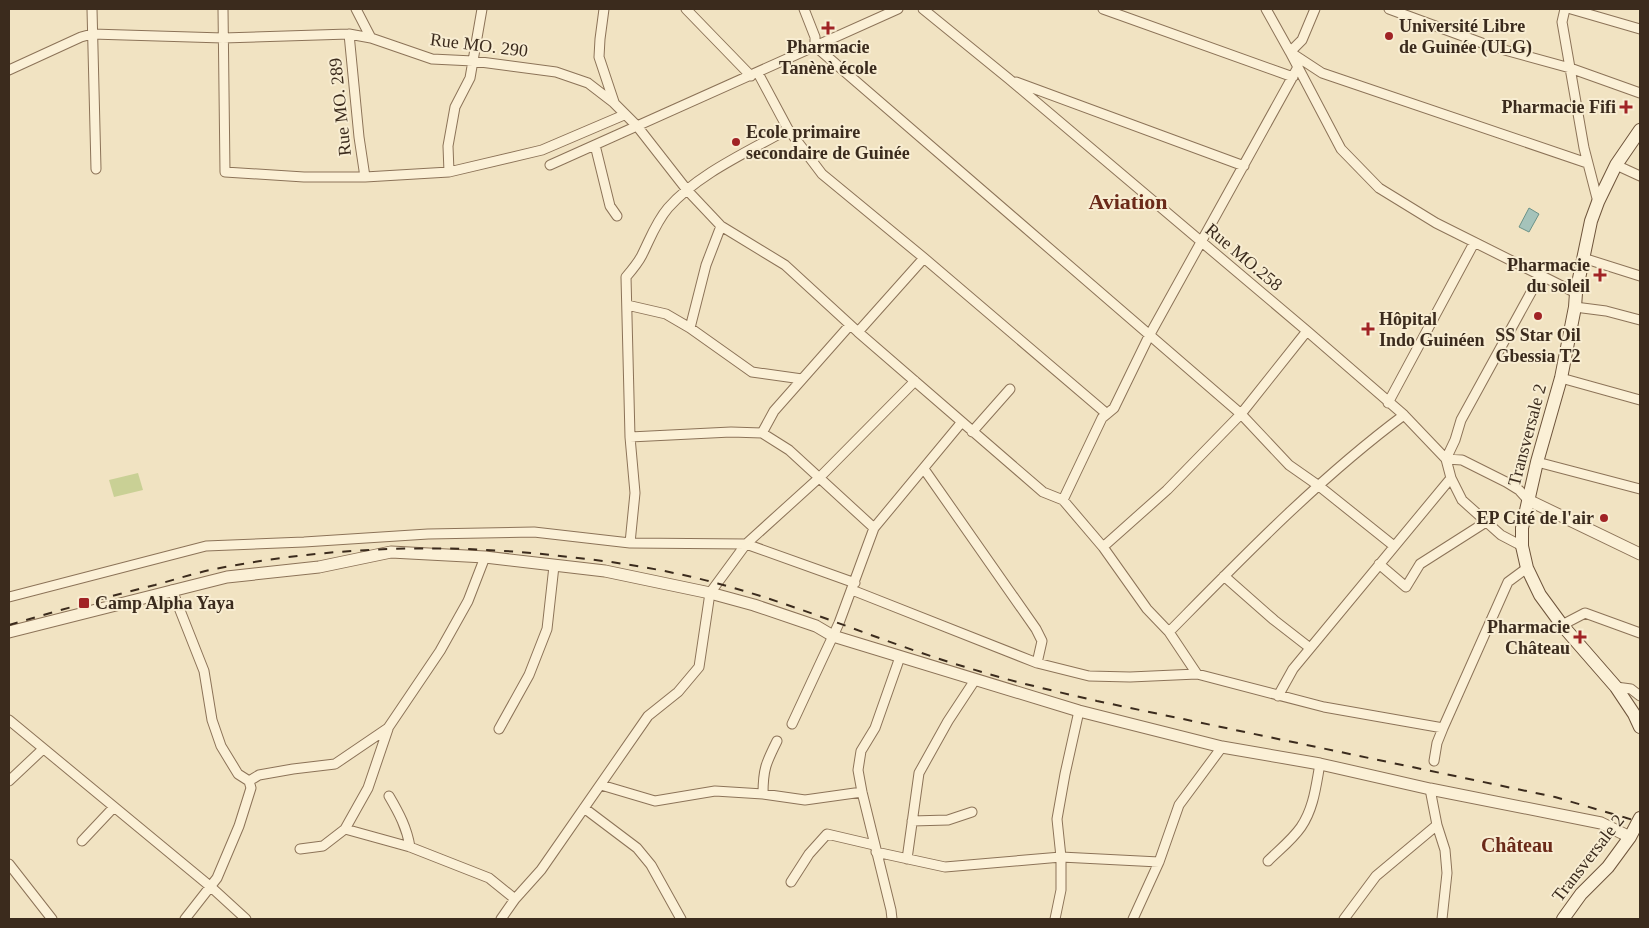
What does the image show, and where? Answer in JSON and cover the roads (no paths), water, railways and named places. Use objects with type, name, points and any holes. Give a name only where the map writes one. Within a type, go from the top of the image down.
[{"type":"main road","name":"Transversale 2","points":[[1640,130],[1616,165],[1591,221],[1561,378],[1537,462],[1522,528],[1522,546],[1527,568],[1540,595],[1562,625],[1616,687],[1634,714],[1640,727]]},
{"type":"main road","name":"Transversale 2","points":[[1563,919],[1581,894],[1608,867],[1636,828]]},
{"type":"street","points":[[92,9],[96,169]]},
{"type":"street","points":[[223,9],[225,172],[304,177],[365,177],[449,172],[542,150],[624,115]]},
{"type":"street","points":[[356,9],[371,38]]},
{"type":"street","points":[[449,172],[448,146],[456,107],[470,78],[482,9]]},
{"type":"street","points":[[604,9],[599,57],[614,103]]},
{"type":"street","points":[[686,9],[755,74],[788,129],[822,174],[1107,414]]},
{"type":"street","points":[[804,9],[815,37],[815,46],[1241,414],[1288,465],[1319,486],[1394,546]]},
{"type":"street","points":[[550,165],[898,9]]},
{"type":"street","name":"Rue MO.258","points":[[923,9],[1009,79],[1307,331],[1404,416],[1446,459]]},
{"type":"street","points":[[1103,9],[1293,77]]},
{"type":"street","points":[[1266,9],[1341,149],[1379,188],[1436,223],[1576,293]]},
{"type":"street","points":[[1290,52],[1302,40],[1315,9]]},
{"type":"street","points":[[1389,9],[1414,13],[1490,46],[1570,68],[1640,93]]},
{"type":"street","points":[[1565,9],[1562,22],[1587,163],[1598,202]]},
{"type":"street","points":[[1571,9],[1640,29]]},
{"type":"street","name":"Rue MO. 290","points":[[9,70],[82,36],[92,34],[223,38],[349,34],[371,38],[432,59],[473,61],[556,72],[588,83],[614,103],[637,126],[687,190],[721,226],[785,265],[961,423],[1043,492],[1063,500]]},
{"type":"street","name":"Rue MO. 289","points":[[349,34],[359,137],[365,177]]},
{"type":"street","points":[[1290,52],[1322,73],[1587,163]]},
{"type":"street","points":[[1197,674],[1169,632],[1147,609],[1103,547],[1063,500],[1102,418],[1114,408],[1149,336],[1298,67]]},
{"type":"street","points":[[1009,79],[1244,166]]},
{"type":"street","points":[[630,543],[635,493],[630,437],[626,277],[641,256],[659,220],[667,209],[687,190],[714,171],[788,129]]},
{"type":"street","points":[[595,145],[610,206],[617,216]]},
{"type":"street","points":[[1616,165],[1640,176]]},
{"type":"street","points":[[690,328],[706,265],[721,226]]},
{"type":"street","points":[[1388,403],[1474,243]]},
{"type":"street","points":[[858,332],[924,258]]},
{"type":"street","points":[[1583,258],[1640,276]]},
{"type":"street","points":[[1522,546],[1501,535],[1462,500],[1450,478],[1446,459],[1455,440],[1461,420],[1540,276]]},
{"type":"street","points":[[627,305],[666,314],[690,328],[752,372],[802,379]]},
{"type":"street","points":[[1575,307],[1606,311],[1640,320]]},
{"type":"street","points":[[762,433],[774,411],[850,325]]},
{"type":"street","points":[[1103,547],[1166,490],[1241,414],[1307,331]]},
{"type":"street","points":[[1561,378],[1640,400]]},
{"type":"street","points":[[501,919],[515,899],[541,870],[648,716],[678,692],[699,667],[710,593],[746,544],[820,477],[915,381]]},
{"type":"street","points":[[972,432],[1010,389]]},
{"type":"street","points":[[1169,632],[1224,576],[1319,486],[1366,443],[1404,416]]},
{"type":"street","points":[[792,724],[833,636],[874,528],[961,423]]},
{"type":"street","points":[[630,437],[731,432],[762,433],[789,450],[874,528]]},
{"type":"street","points":[[1446,459],[1462,460],[1506,482],[1519,490],[1528,500],[1640,554]]},
{"type":"street","points":[[1537,462],[1640,489]]},
{"type":"street","points":[[924,469],[1036,629],[1042,641],[1037,663]]},
{"type":"street","points":[[1278,696],[1293,669],[1450,478]]},
{"type":"street","points":[[1379,564],[1406,587],[1420,564],[1486,522]]},
{"type":"street","points":[[9,597],[206,546],[428,534],[534,532],[630,543],[746,544],[853,586],[1037,663],[1089,676],[1130,677],[1197,674],[1324,708],[1443,728]]},
{"type":"street","points":[[9,632],[226,577],[319,567],[391,552],[485,557],[604,571],[710,593],[754,605],[816,626],[833,636],[975,680],[1079,710],[1222,747],[1320,764],[1430,789],[1601,823],[1636,828]]},
{"type":"street","points":[[300,848],[324,846],[345,830],[368,788],[388,728],[440,651],[468,601],[485,557]]},
{"type":"street","points":[[499,729],[528,675],[547,629],[554,566]]},
{"type":"street","points":[[1434,761],[1436,743],[1508,582],[1527,568]]},
{"type":"street","points":[[1224,576],[1274,620],[1310,648]]},
{"type":"street","points":[[172,590],[204,671],[212,720],[221,746],[238,774],[249,780],[251,788],[239,826],[217,878],[185,919]]},
{"type":"street","points":[[1562,625],[1585,613],[1640,632]]},
{"type":"street","points":[[892,919],[892,910],[875,848],[858,770],[861,752],[875,728],[900,657]]},
{"type":"street","points":[[907,858],[919,773],[948,721],[975,680]]},
{"type":"street","points":[[1616,687],[1631,689],[1640,696]]},
{"type":"street","points":[[1055,919],[1061,890],[1062,857],[1057,819],[1079,710]]},
{"type":"street","points":[[9,720],[211,887],[246,919]]},
{"type":"street","points":[[249,780],[258,775],[335,764],[388,728]]},
{"type":"street","points":[[763,794],[763,773],[777,742]]},
{"type":"street","points":[[1133,919],[1159,862],[1179,805],[1222,747]]},
{"type":"street","points":[[9,781],[43,749]]},
{"type":"street","points":[[1268,861],[1300,829],[1305,820],[1313,801],[1320,764]]},
{"type":"street","points":[[600,785],[656,801],[715,791],[763,794],[805,800],[862,792]]},
{"type":"street","points":[[1430,789],[1437,825],[1445,850],[1447,873],[1442,919]]},
{"type":"street","points":[[389,796],[402,820],[410,847]]},
{"type":"street","points":[[82,841],[114,807]]},
{"type":"street","points":[[584,808],[636,848],[652,865],[681,919]]},
{"type":"street","points":[[912,821],[948,820],[972,812]]},
{"type":"street","points":[[1344,919],[1376,876],[1437,825]]},
{"type":"street","points":[[345,830],[410,847],[489,878],[515,899]]},
{"type":"street","points":[[791,882],[809,854],[827,834],[907,858],[945,867],[1062,857],[1159,862]]},
{"type":"street","points":[[9,864],[52,919]]},
{"type":"water","points":[[1529,208],[1539,214],[1529,232],[1519,227]]},
{"type":"railway","points":[[9,625],[220,568],[310,555],[354,551],[444,549],[533,553],[596,560],[682,575],[748,592],[940,659],[1034,686],[1097,701],[1555,797],[1640,822]]},
{"type":"place","name":"Pharmacie Tanènè école","points":[[828,28]]},
{"type":"place","name":"Université Libre de Guinée (ULG)","points":[[1389,36]]},
{"type":"place","name":"Pharmacie Fifi","points":[[1626,107]]},
{"type":"place","name":"Ecole primaire secondaire de Guinée","points":[[736,142]]},
{"type":"place","name":"Pharmacie du soleil","points":[[1600,275]]},
{"type":"place","name":"SS Star Oil Gbessia T2","points":[[1538,316]]},
{"type":"place","name":"Hôpital Indo Guinéen","points":[[1368,329]]},
{"type":"place","name":"EP Cité de l'air","points":[[1604,518]]},
{"type":"place","name":"Camp Alpha Yaya","points":[[84,603]]},
{"type":"place","name":"Pharmacie Château","points":[[1580,637]]},
{"type":"district","name":"Aviation","points":[[1128,201]]},
{"type":"district","name":"Château","points":[[1517,845]]}]
